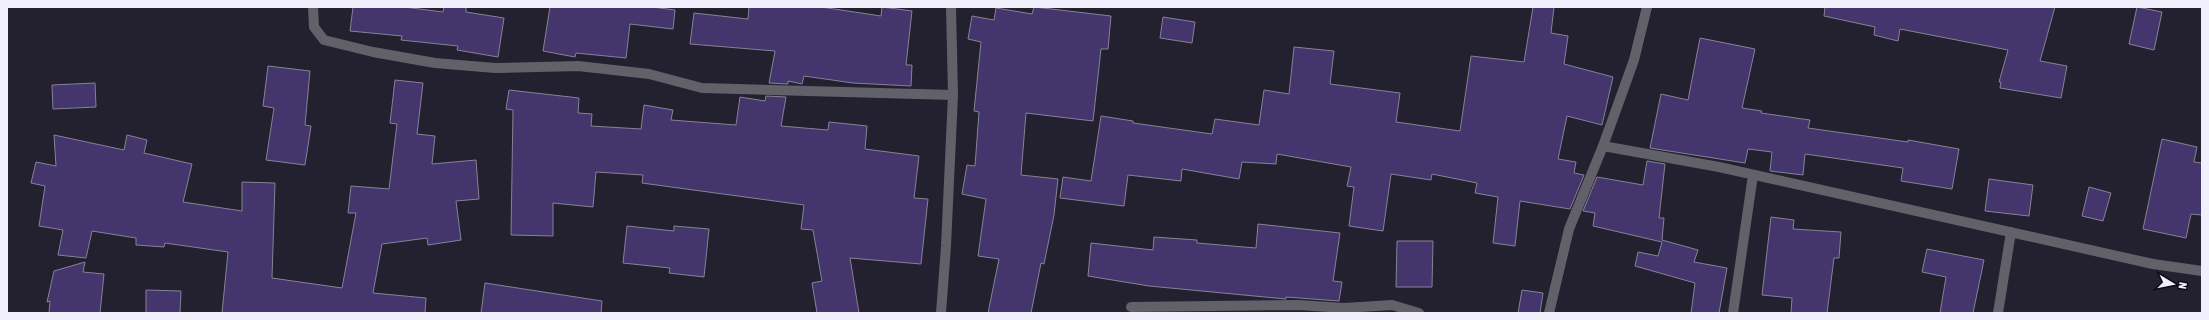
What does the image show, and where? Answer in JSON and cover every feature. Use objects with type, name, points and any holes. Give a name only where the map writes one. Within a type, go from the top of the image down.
[{"type":"street","points":[[313,7],[314,26],[324,40],[373,52],[435,63],[495,68],[578,66],[649,74],[702,88],[953,95]]},
{"type":"street","points":[[941,313],[946,246],[953,95],[951,7]]},
{"type":"street","points":[[1549,313],[1569,229],[1603,146],[1634,60],[1648,7]]},
{"type":"street","points":[[1603,146],[1753,175],[2153,264],[2202,271]]},
{"type":"street","points":[[1734,313],[1753,175]]},
{"type":"street","points":[[1998,313],[2011,232]]},
{"type":"street","points":[[1130,307],[1299,305],[1344,308],[1392,305],[1419,313]]},
{"type":"building","points":[[353,7],[404,7],[443,12],[444,7],[466,7],[466,12],[504,18],[498,57],[457,50],[458,46],[401,40],[402,36],[350,31]]},
{"type":"building","points":[[550,7],[652,7],[675,10],[673,29],[630,24],[626,58],[576,53],[575,57],[543,51]]},
{"type":"building","points":[[749,7],[821,7],[881,16],[882,7],[912,11],[906,65],[912,65],[911,86],[853,83],[804,76],[802,84],[788,81],[788,84],[769,83],[775,51],[690,44],[694,13],[748,19]]},
{"type":"building","points":[[1034,7],[1111,16],[1108,49],[1101,49],[1093,121],[1026,113],[1021,175],[1058,179],[1054,215],[1044,264],[1041,263],[1031,313],[988,313],[999,259],[978,256],[986,199],[962,194],[967,165],[975,166],[979,112],[974,111],[981,42],[968,39],[972,16],[994,20],[996,8],[1032,14]]},
{"type":"building","points":[[1533,7],[1554,7],[1551,33],[1568,36],[1564,64],[1613,77],[1602,125],[1567,116],[1558,159],[1576,162],[1574,173],[1584,175],[1570,209],[1520,201],[1515,246],[1493,243],[1498,197],[1475,193],[1477,183],[1432,174],[1431,180],[1391,174],[1383,231],[1349,226],[1354,187],[1347,186],[1351,167],[1277,154],[1276,164],[1242,162],[1239,179],[1182,169],[1181,181],[1128,175],[1124,206],[1060,198],[1063,177],[1091,181],[1101,116],[1133,121],[1133,123],[1212,134],[1215,119],[1259,125],[1264,90],[1289,94],[1294,47],[1334,51],[1330,84],[1400,93],[1396,122],[1460,131],[1471,56],[1524,62]]},
{"type":"building","points":[[1825,7],[2055,7],[2040,61],[2067,66],[2061,98],[2000,88],[2001,82],[1999,82],[2008,50],[1900,29],[1898,41],[1874,35],[1875,27],[1824,16]]},
{"type":"building","points":[[2137,7],[2162,12],[2154,50],[2129,44]]},
{"type":"building","points":[[1163,17],[1195,22],[1192,43],[1160,38]]},
{"type":"building","points":[[1700,38],[1755,49],[1742,108],[1762,111],[1761,113],[1810,120],[1808,128],[1908,142],[1908,140],[1959,149],[1952,189],[1901,181],[1903,168],[1805,154],[1803,175],[1770,171],[1772,152],[1748,149],[1745,163],[1650,148],[1661,94],[1688,100]]},
{"type":"building","points":[[268,66],[310,71],[305,125],[311,126],[305,165],[266,160],[274,108],[263,106]]},
{"type":"building","points":[[395,80],[423,83],[417,134],[435,136],[432,164],[476,160],[479,199],[456,201],[461,240],[428,245],[427,238],[382,244],[373,293],[426,298],[425,313],[222,313],[228,252],[165,243],[164,247],[136,245],[136,238],[92,231],[86,258],[58,255],[63,230],[39,226],[45,186],[31,183],[36,162],[56,166],[54,135],[124,150],[127,135],[147,140],[144,153],[192,164],[183,202],[242,211],[242,182],[275,183],[272,278],[342,288],[356,213],[348,213],[351,186],[389,189],[397,124],[390,123]]},
{"type":"building","points":[[95,83],[96,107],[53,109],[52,85]]},
{"type":"building","points":[[509,90],[579,98],[578,113],[592,114],[591,126],[641,129],[644,105],[673,110],[671,120],[736,125],[740,97],[765,101],[766,96],[786,97],[781,126],[828,130],[829,122],[867,126],[865,149],[919,156],[914,198],[928,199],[921,264],[850,258],[859,313],[817,313],[812,283],[822,281],[813,230],[801,229],[804,205],[642,183],[643,175],[596,172],[593,207],[553,203],[553,236],[511,235],[513,110],[506,109]]},
{"type":"building","points":[[2162,139],[2197,147],[2194,162],[2202,163],[2202,215],[2191,214],[2186,238],[2143,229]]},
{"type":"building","points":[[1647,161],[1665,164],[1659,218],[1664,218],[1662,240],[1698,250],[1694,262],[1727,268],[1719,313],[1691,313],[1695,283],[1635,266],[1638,252],[1658,256],[1662,242],[1593,226],[1595,213],[1583,211],[1597,177],[1643,185]]},
{"type":"building","points":[[1989,179],[2033,185],[2029,216],[1985,211]]},
{"type":"building","points":[[2089,187],[2111,193],[2103,221],[2082,216]]},
{"type":"building","points":[[1771,217],[1794,220],[1793,229],[1841,232],[1839,258],[1834,258],[1827,313],[1791,313],[1792,298],[1762,295]]},
{"type":"building","points":[[1258,224],[1340,233],[1333,281],[1342,282],[1339,301],[1286,297],[1286,299],[1149,286],[1088,276],[1091,243],[1153,250],[1154,237],[1197,240],[1197,243],[1256,248]]},
{"type":"building","points":[[627,226],[674,231],[674,226],[709,229],[704,277],[669,273],[670,268],[623,263]]},
{"type":"building","points":[[1397,241],[1433,241],[1432,287],[1396,287]]},
{"type":"building","points":[[1927,249],[1984,260],[1973,313],[1940,313],[1946,277],[1922,272]]},
{"type":"building","points":[[85,262],[83,272],[104,274],[100,313],[49,313],[50,301],[47,302],[54,271]]},
{"type":"building","points":[[485,283],[602,301],[601,313],[481,313]]},
{"type":"building","points":[[146,290],[181,291],[180,313],[146,313]]},
{"type":"building","points":[[1522,290],[1543,293],[1540,313],[1518,313]]}]
